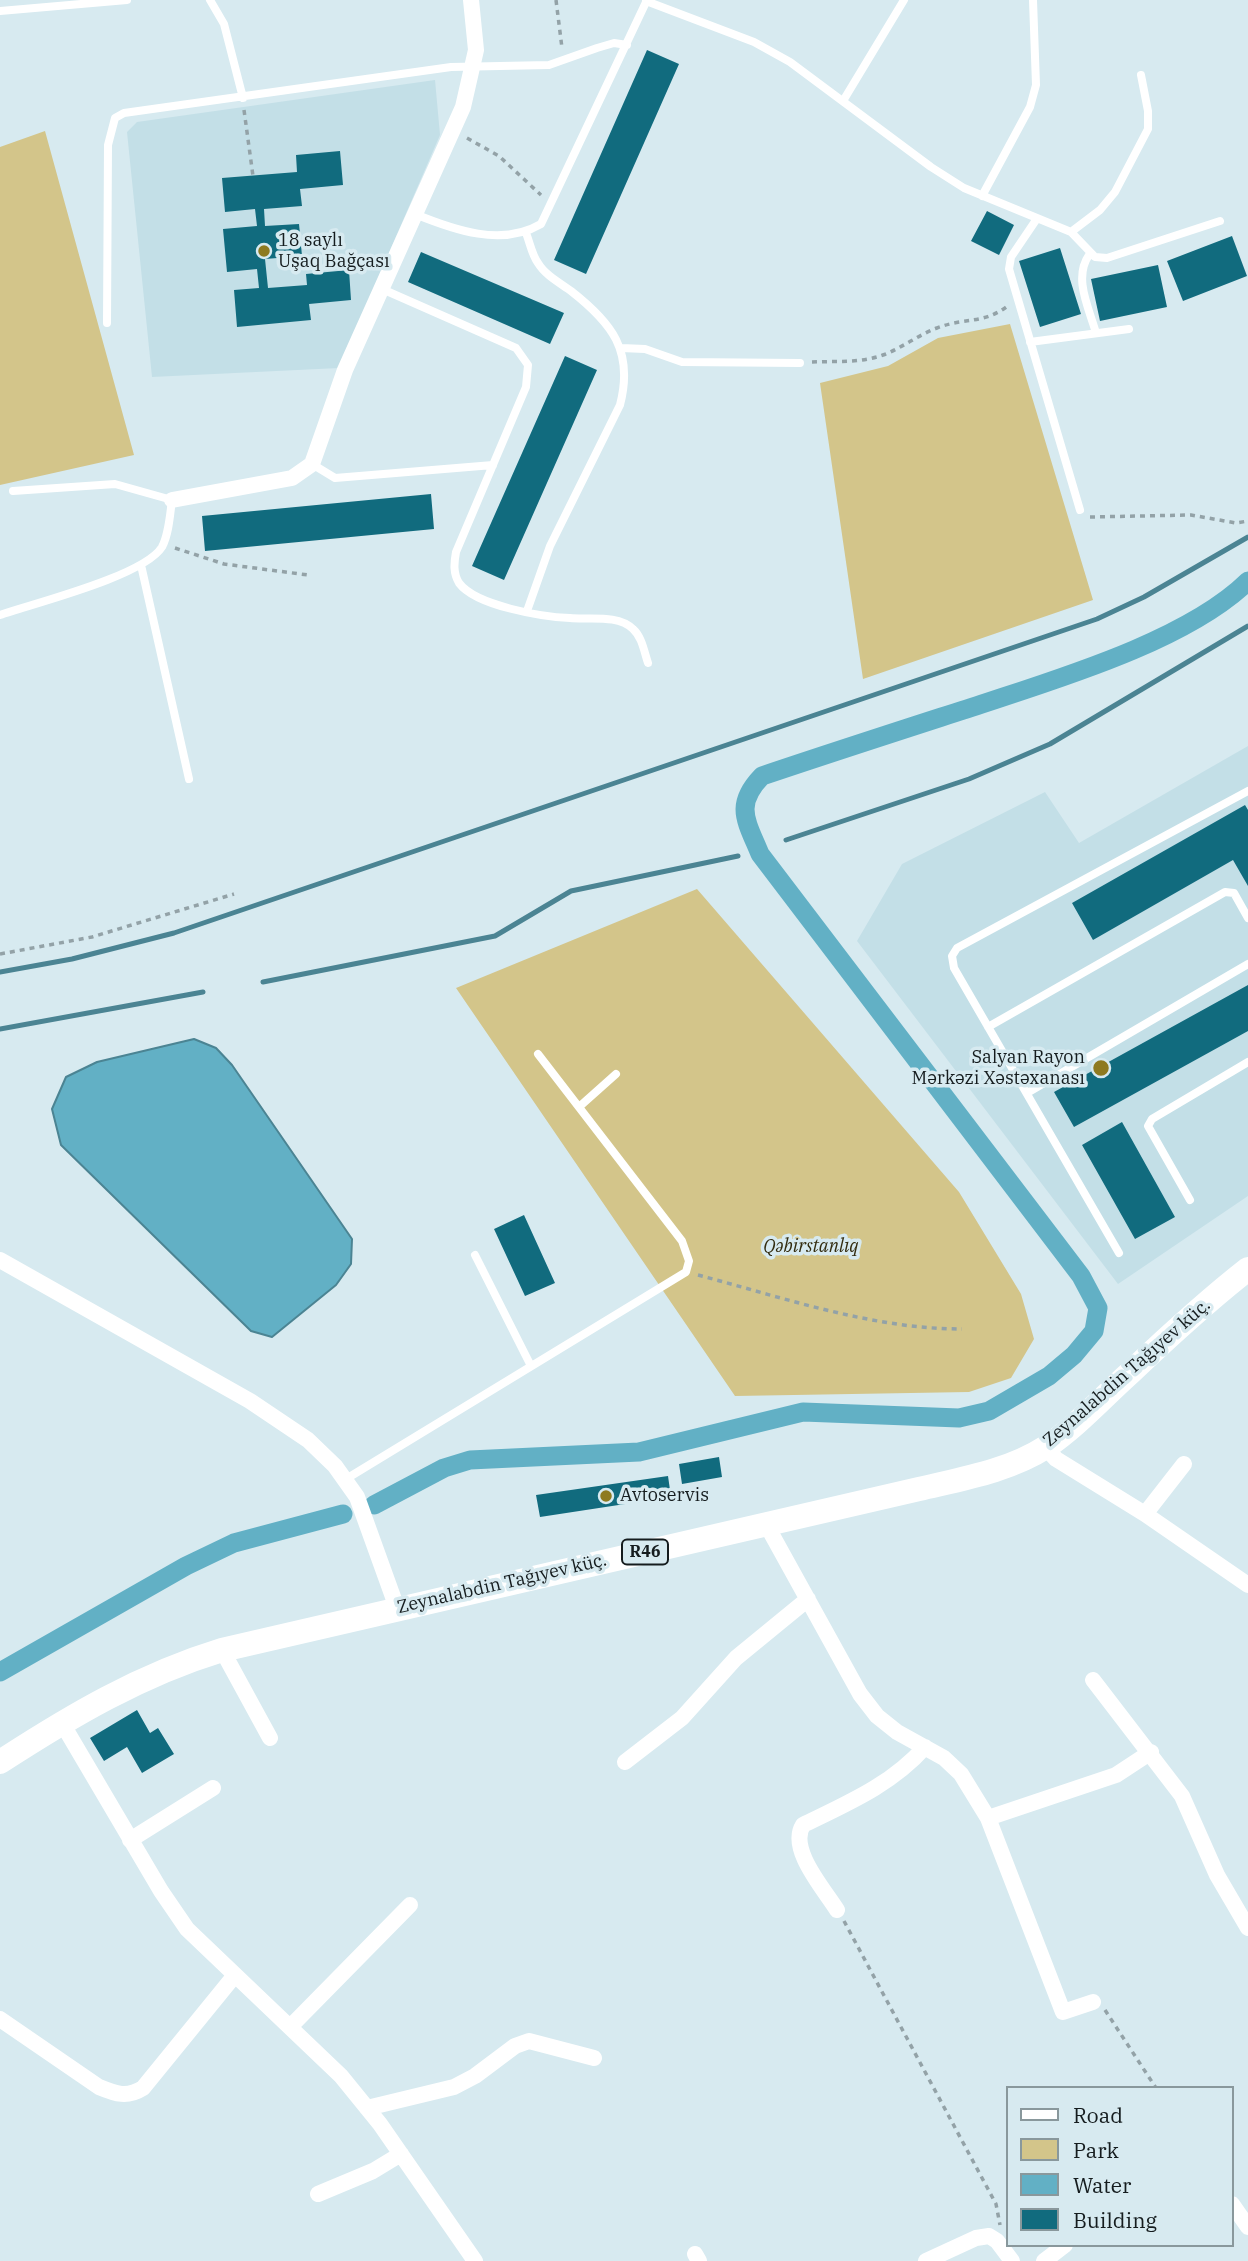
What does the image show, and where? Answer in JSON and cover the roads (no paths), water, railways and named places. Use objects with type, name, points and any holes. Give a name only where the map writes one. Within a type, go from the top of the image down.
[{"type":"main road","name":"Zeynalabdin Tağıyev küç.","points":[[0,1762],[62,1723],[148,1675],[222,1650],[989,1472],[1045,1447],[1079,1421],[1189,1316],[1247,1271]]},
{"type":"street","points":[[172,500],[292,478],[312,464],[345,370],[463,107],[475,65],[471,0]]},
{"type":"street","points":[[0,1260],[250,1401],[308,1440],[346,1479],[356,1497],[397,1608]]},
{"type":"street","points":[[1045,1447],[1056,1459],[1145,1514],[1248,1585]]},
{"type":"street","points":[[1145,1514],[1184,1464]]},
{"type":"street","points":[[766,1524],[860,1694],[877,1716],[897,1732],[944,1758],[961,1774],[988,1818],[1063,2012],[1093,2003]]},
{"type":"street","points":[[625,1762],[682,1718],[736,1658],[808,1599]]},
{"type":"street","points":[[222,1650],[270,1738]]},
{"type":"street","points":[[1093,1680],[1151,1752],[1182,1796],[1217,1875],[1248,1928]]},
{"type":"street","points":[[62,1723],[187,1929],[341,2076],[401,2154],[475,2261]]},
{"type":"street","points":[[837,1910],[800,1848],[798,1834],[803,1825],[884,1785],[905,1769],[925,1747]]},
{"type":"street","points":[[988,1818],[1116,1775],[1151,1752]]},
{"type":"street","points":[[131,1840],[213,1788]]},
{"type":"street","points":[[290,2027],[410,1905]]},
{"type":"street","points":[[0,2019],[99,2087],[116,2094],[133,2094],[144,2088],[235,1975]]},
{"type":"street","points":[[367,2108],[454,2087],[475,2076],[515,2046],[529,2041],[594,2058]]},
{"type":"street","points":[[318,2194],[373,2171],[401,2154]]},
{"type":"street","points":[[1234,2207],[1248,2227]]},
{"type":"street","points":[[926,2261],[976,2238],[989,2236],[997,2241],[1012,2261]]},
{"type":"street","points":[[1044,2261],[1062,2247]]},
{"type":"lane","points":[[0,11],[127,0]]},
{"type":"lane","points":[[210,0],[224,24],[243,98]]},
{"type":"lane","points":[[843,102],[904,0]]},
{"type":"lane","points":[[982,196],[1030,107],[1036,85],[1033,0]]},
{"type":"lane","points":[[415,214],[465,233],[526,233],[541,225],[646,1],[754,42],[790,62],[931,167],[982,196],[1071,232],[1089,255],[1107,258],[1220,221]]},
{"type":"lane","points":[[107,323],[108,145],[115,118],[124,113],[475,65],[549,65],[614,43],[627,45]]},
{"type":"lane","points":[[1071,232],[1100,210],[1115,192],[1148,129],[1148,111],[1141,75]]},
{"type":"lane","points":[[1036,220],[1011,257],[1009,269],[1080,510]]},
{"type":"lane","points":[[526,233],[537,262],[545,271],[598,312],[621,348],[626,382],[620,405],[550,546],[527,611]]},
{"type":"lane","points":[[1089,255],[1082,265],[1081,277],[1096,333]]},
{"type":"lane","points":[[382,289],[516,348],[524,355],[529,376],[456,552],[453,566],[458,582],[475,596],[527,611],[569,618],[620,621],[632,628],[639,637],[648,663]]},
{"type":"lane","points":[[1030,342],[1129,329]]},
{"type":"lane","points":[[621,348],[645,349],[682,362],[800,363]]},
{"type":"lane","points":[[312,464],[335,478],[493,465]]},
{"type":"lane","points":[[0,615],[141,565],[154,557],[163,544],[172,500],[115,484],[13,491]]},
{"type":"lane","points":[[141,565],[189,779]]},
{"type":"lane","points":[[1119,1253],[954,968],[952,956],[957,948],[1248,791]]},
{"type":"lane","points":[[988,1027],[1225,892],[1234,893],[1248,918]]},
{"type":"lane","points":[[1027,1093],[1248,964]]},
{"type":"lane","points":[[346,1479],[686,1272],[689,1261],[682,1241],[538,1054]]},
{"type":"lane","points":[[1190,1200],[1148,1126],[1152,1119],[1248,1062]]},
{"type":"lane","points":[[579,1108],[616,1074]]},
{"type":"lane","points":[[475,1255],[531,1366]]},
{"type":"water","points":[[194,1039],[216,1048],[232,1065],[352,1239],[351,1264],[336,1285],[272,1337],[251,1331],[61,1145],[52,1109],[66,1077],[97,1062]]},
{"type":"waterway","points":[[0,972],[72,959],[174,933],[1097,619],[1144,597],[1248,537]]},
{"type":"waterway","points":[[374,1505],[444,1468],[470,1460],[639,1452],[803,1412],[959,1418],[989,1411],[1049,1376],[1074,1355],[1094,1331],[1098,1308],[1081,1276],[760,854],[747,822],[745,804],[753,786],[762,776],[1051,681],[1124,654],[1193,621],[1223,602],[1248,581]]},
{"type":"waterway","points":[[786,840],[969,779],[1050,744],[1248,626]]},
{"type":"waterway","points":[[263,982],[495,936],[571,891],[738,856]]},
{"type":"waterway","points":[[0,1029],[203,992]]},
{"type":"waterway","points":[[0,1672],[186,1566],[234,1543],[343,1514]]},
{"type":"place","name":"18 saylı Uşaq Bağçası","points":[[264,251]]},
{"type":"place","name":"Salyan Rayon Mərkəzi Xəstəxanası","points":[[1101,1068]]},
{"type":"place","name":"Avtoservis","points":[[606,1496]]},
{"type":"park label","name":"Qəbirstanlıq","points":[[811,1247]]}]
